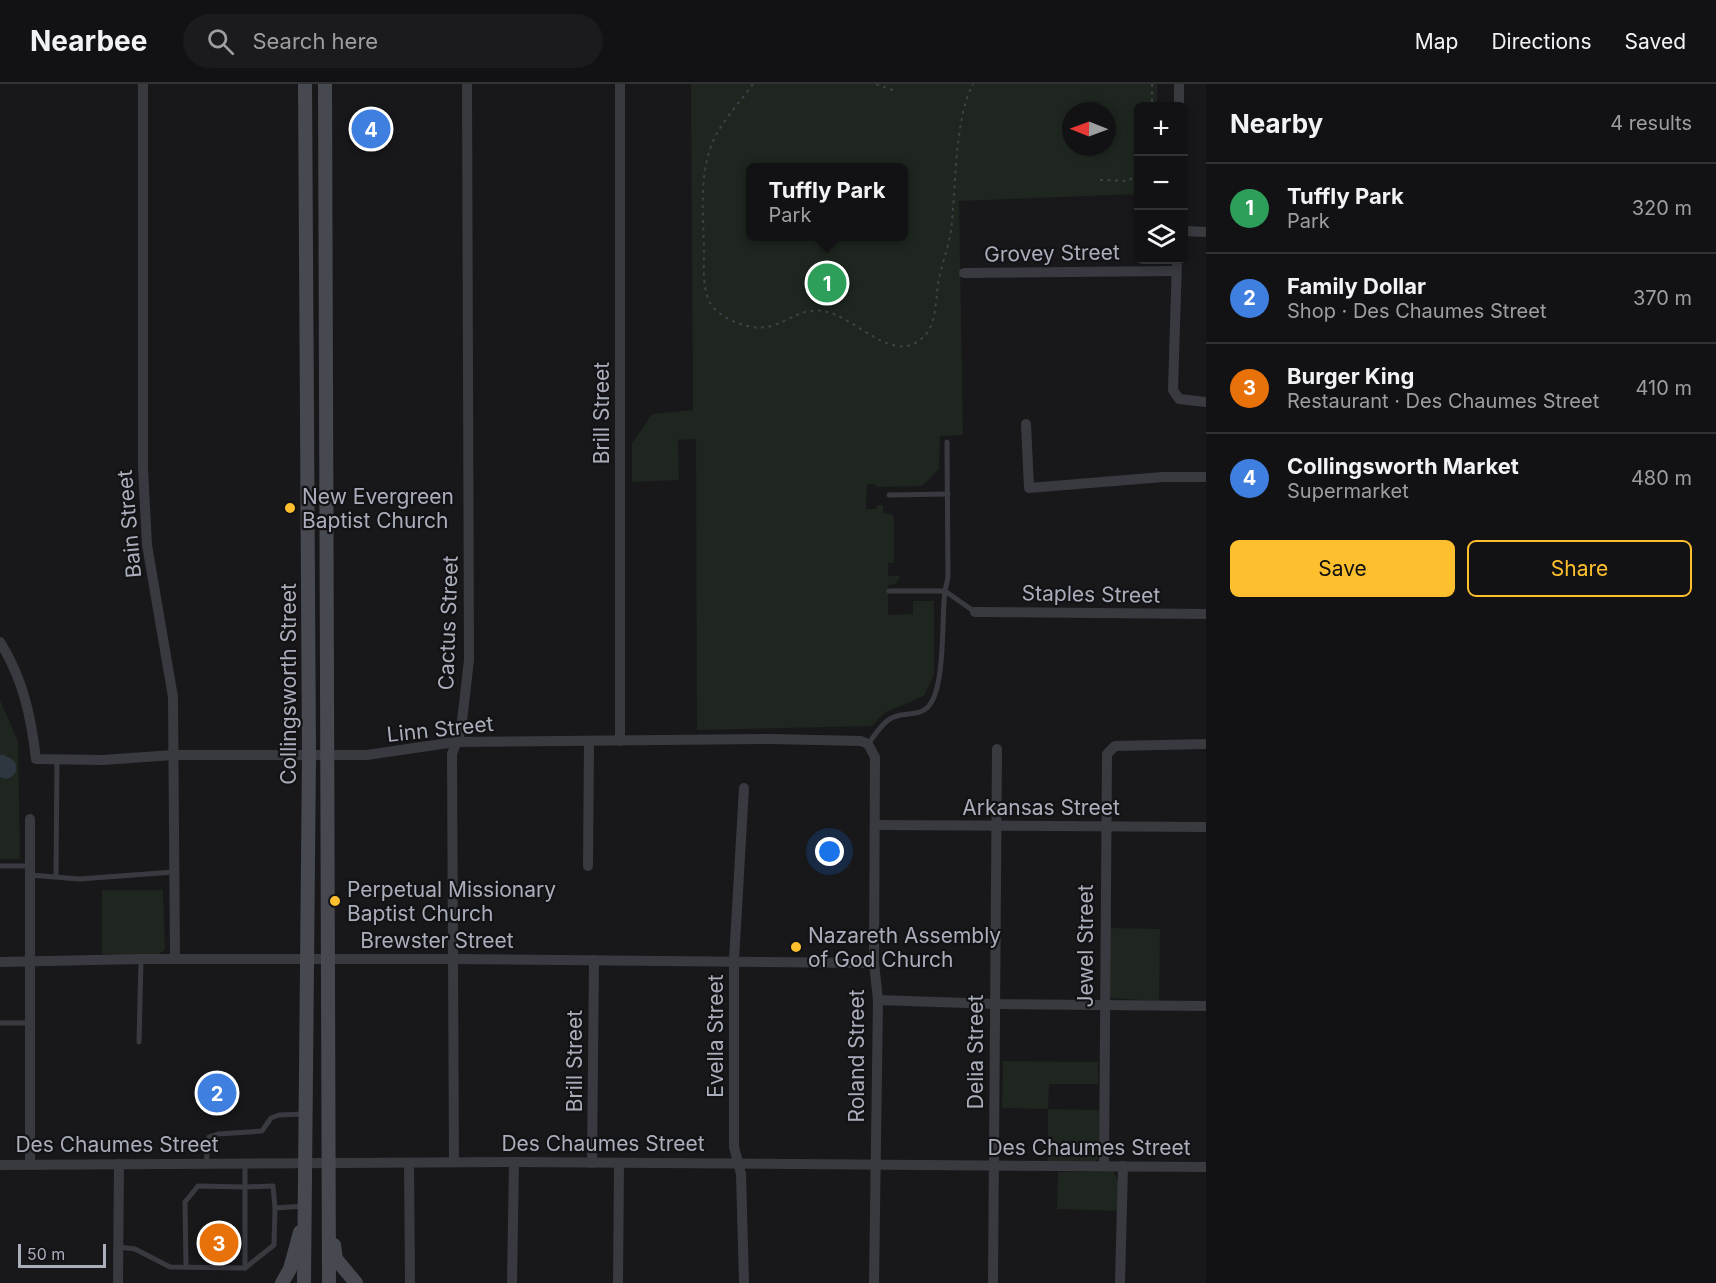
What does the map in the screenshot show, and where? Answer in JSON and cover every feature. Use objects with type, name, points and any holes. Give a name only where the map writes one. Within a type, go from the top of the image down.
[{"type":"main road","name":"Collingsworth Street","points":[[304,84],[309,755],[304,1283]]},
{"type":"main road","name":"Collingsworth Street","points":[[325,84],[328,1283]]},
{"type":"main road","points":[[282,1283],[290,1269],[305,1206]]},
{"type":"main road","points":[[329,1219],[336,1259],[356,1283]]},
{"type":"street","name":"Bain Street","points":[[143,84],[144,480],[147,545],[173,697],[175,959]]},
{"type":"street","name":"Cactus Street","points":[[454,1162],[452,777],[455,742],[461,730],[469,660],[467,84]]},
{"type":"street","name":"Brill Street","points":[[620,84],[620,741]]},
{"type":"street","points":[[1179,84],[1179,102]]},
{"type":"street","points":[[1188,231],[1206,232]]},
{"type":"street","points":[[1177,265],[1174,395],[1186,401],[1206,402]]},
{"type":"street","name":"Grovey Street","points":[[964,273],[1177,265]]},
{"type":"street","points":[[1026,424],[1029,488],[1162,477],[1206,477]]},
{"type":"street","name":"Staples Street","points":[[975,612],[1206,614]]},
{"type":"street","name":"Linn Street","points":[[0,642],[16,667],[30,708],[36,759],[103,760],[173,755],[382,754],[455,742],[771,739],[861,741],[868,744]]},
{"type":"street","points":[[588,866],[589,741]]},
{"type":"street","name":"Roland Street","points":[[868,744],[875,757],[874,963],[878,1000],[874,1283]]},
{"type":"street","name":"Jewel Street","points":[[1104,1166],[1107,754],[1115,746],[1206,744]]},
{"type":"street","name":"Delia Street","points":[[993,1283],[997,749]]},
{"type":"street","name":"Evella Street","points":[[744,788],[734,960],[734,1147],[741,1174],[744,1283]]},
{"type":"street","points":[[30,819],[30,1164]]},
{"type":"street","name":"Arkansas Street","points":[[875,825],[1206,827]]},
{"type":"street","name":"Brewster Street","points":[[0,962],[141,959],[452,959],[874,963]]},
{"type":"street","name":"Brill Street","points":[[592,1163],[594,960]]},
{"type":"street","points":[[878,1000],[995,1004],[1206,1005]]},
{"type":"street","points":[[512,1283],[514,1162]]},
{"type":"street","name":"Des Chaumes Street","points":[[0,1165],[514,1162],[1206,1167]]},
{"type":"street","points":[[409,1163],[410,1283]]},
{"type":"street","points":[[118,1283],[119,1164]]},
{"type":"street","points":[[618,1164],[618,1283]]},
{"type":"street","points":[[1120,1283],[1123,1166]]},
{"type":"lane","points":[[868,744],[881,726],[895,716],[921,712],[930,706],[935,698],[939,681],[941,613],[948,577],[947,442]]},
{"type":"lane","points":[[889,495],[948,494]]},
{"type":"lane","points":[[889,591],[945,591],[975,612]]},
{"type":"lane","points":[[56,876],[57,760]]},
{"type":"lane","points":[[0,867],[79,879],[174,872]]},
{"type":"lane","points":[[139,1042],[141,959]]},
{"type":"lane","points":[[0,1023],[30,1023]]},
{"type":"lane","points":[[206,1163],[209,1137],[218,1134],[262,1131],[271,1118],[279,1114],[307,1114]]},
{"type":"lane","points":[[245,1163],[245,1268]]},
{"type":"lane","points":[[118,1246],[135,1249],[170,1267],[245,1268],[274,1245],[273,1186],[198,1186],[186,1202],[186,1267]]},
{"type":"lane","points":[[275,1208],[305,1206]]},
{"type":"path","points":[[753,84],[723,124],[709,151],[703,192],[705,285],[710,303],[723,316],[743,326],[761,329],[816,310],[837,313],[888,344],[909,346],[920,341],[930,329],[950,234],[963,112],[973,84]]},
{"type":"path","points":[[876,84],[895,91]]},
{"type":"path","points":[[1152,84],[1152,102]]},
{"type":"path","points":[[1100,180],[1129,181],[1134,175]]},
{"type":"shaded area","points":[[691,84],[1157,84],[1157,102],[1134,102],[1134,194],[959,201],[963,435],[940,436],[939,469],[922,486],[876,487],[875,484],[867,484],[866,509],[877,509],[877,505],[883,505],[883,513],[892,514],[894,518],[894,563],[888,563],[888,576],[899,576],[899,579],[895,584],[888,585],[888,615],[913,614],[913,601],[934,601],[934,675],[924,696],[884,713],[872,726],[697,730],[696,439],[678,440],[679,480],[632,482],[632,444],[652,414],[693,410]]},
{"type":"shaded area","points":[[0,700],[18,741],[20,859],[0,859]]},
{"type":"shaded area","points":[[102,890],[163,890],[165,950],[158,955],[102,954]]},
{"type":"shaded area","points":[[1109,928],[1160,929],[1159,1001],[1109,998]]},
{"type":"shaded area","points":[[1003,1061],[1098,1062],[1098,1084],[1049,1084],[1048,1109],[1002,1108]]},
{"type":"shaded area","points":[[1048,1109],[1099,1110],[1099,1157],[1095,1162],[1048,1162]]},
{"type":"shaded area","points":[[1113,1171],[1118,1181],[1118,1211],[1057,1209],[1058,1172]]},
{"type":"waterway","points":[[0,765],[6,768]]},
{"type":"place","name":"Collingsworth Market","points":[[371,129]]},
{"type":"place","name":"Tuffly Park","points":[[827,283]]},
{"type":"place","name":"New Evergreen Baptist Church","points":[[290,508]]},
{"type":"place","name":"Perpetual Missionary Baptist Church","points":[[335,901]]},
{"type":"place","name":"Nazareth Assembly of God Church","points":[[796,947]]},
{"type":"place","name":"Family Dollar","points":[[217,1093]]},
{"type":"place","name":"Burger King","points":[[219,1243]]}]
